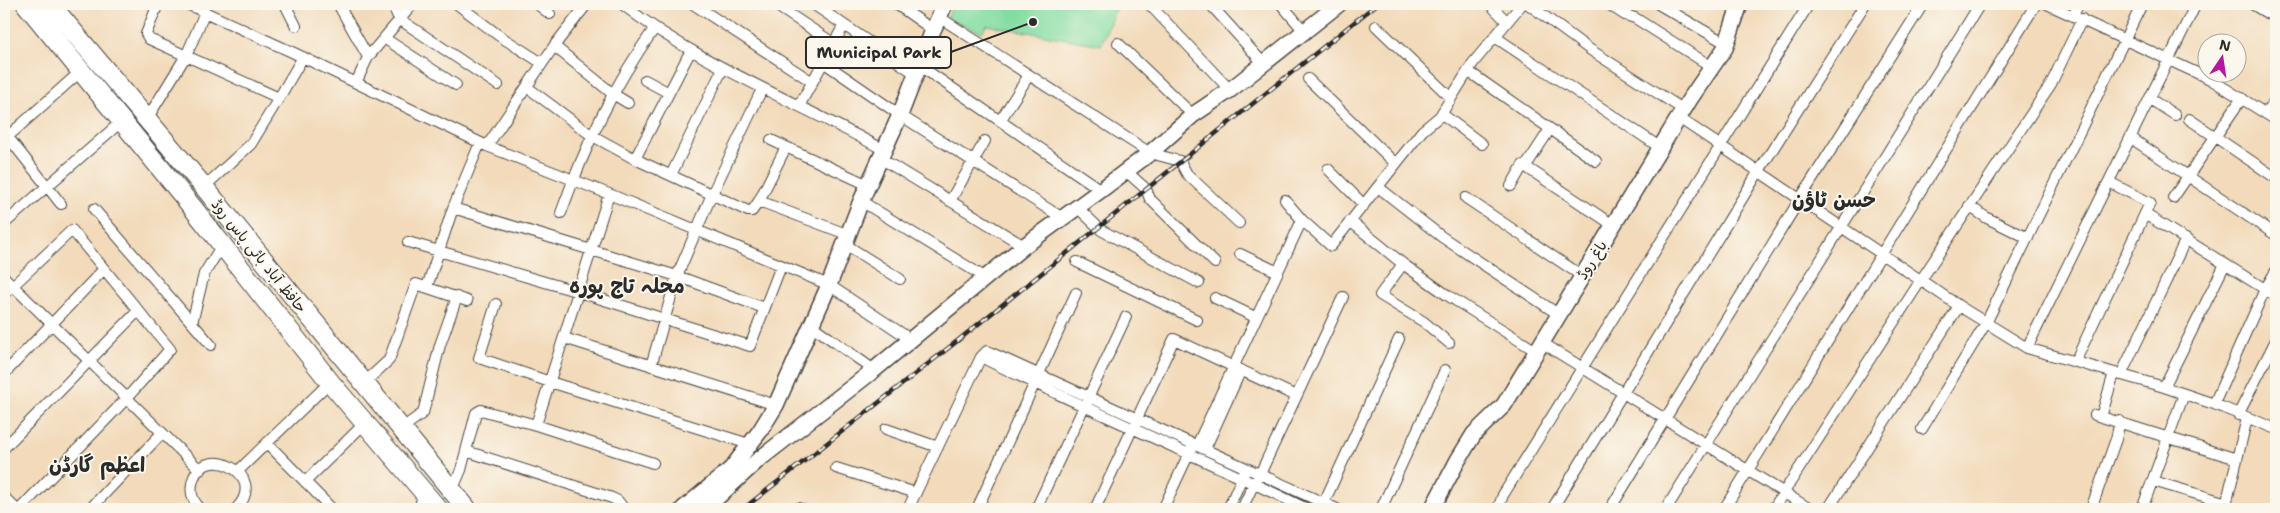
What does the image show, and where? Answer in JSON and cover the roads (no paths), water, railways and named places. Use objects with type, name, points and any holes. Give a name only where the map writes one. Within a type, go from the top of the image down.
[{"type":"highway","name":"حافظ آباد بائی پاس روڈ","points":[[26,4],[365,423],[421,501],[438,509]]},
{"type":"highway","name":"حافظ آباد بائی پاس روڈ","points":[[50,4],[204,187],[467,509]]},
{"type":"street","points":[[158,4],[146,34],[149,38],[279,98]]},
{"type":"street","points":[[187,4],[303,57],[484,145],[609,194],[829,285],[910,340]]},
{"type":"street","points":[[285,4],[296,26]]},
{"type":"street","points":[[338,4],[368,57]]},
{"type":"street","points":[[392,4],[400,19],[498,85]]},
{"type":"street","points":[[356,83],[368,57],[413,4]]},
{"type":"street","points":[[456,4],[498,35],[542,63]]},
{"type":"street","points":[[537,4],[550,14]]},
{"type":"street","points":[[427,287],[453,208],[484,145],[554,46],[587,4]]},
{"type":"street","points":[[622,4],[654,29],[723,68],[762,89],[840,125],[950,201],[1024,246]]},
{"type":"street","points":[[693,4],[812,81]]},
{"type":"street","points":[[774,4],[833,43]]},
{"type":"street","points":[[813,4],[1000,121],[1101,190]]},
{"type":"street","points":[[896,4],[939,17],[1150,152],[1180,162],[1187,174],[1238,222]]},
{"type":"street","points":[[1150,4],[1230,90]]},
{"type":"street","points":[[1210,4],[1263,63]]},
{"type":"street","points":[[1281,4],[1304,31]]},
{"type":"street","points":[[699,509],[709,504],[757,461],[874,370],[1024,246],[1064,219],[1150,152],[1193,115],[1230,90],[1339,4]]},
{"type":"street","points":[[1490,4],[1507,22]]},
{"type":"street","points":[[1285,200],[1302,220],[1331,246],[1422,131],[1442,114],[1468,71],[1522,4]]},
{"type":"street","points":[[1528,4],[1721,145],[1959,306],[2027,348],[2164,387],[2214,404],[2276,429]]},
{"type":"street","points":[[1608,4],[1625,15],[1635,18],[1712,67]]},
{"type":"street","points":[[1658,4],[1727,44]]},
{"type":"street","name":"باغ روڈ","points":[[1432,509],[1474,434],[1504,405],[1681,114],[1727,44],[1740,4]]},
{"type":"street","points":[[1498,509],[1503,495],[1809,4]]},
{"type":"street","points":[[1552,509],[1759,171],[1865,4]]},
{"type":"street","points":[[1610,509],[1800,199],[1923,4]]},
{"type":"street","points":[[1666,509],[1980,4]]},
{"type":"street","points":[[1724,509],[2036,4]]},
{"type":"street","points":[[2047,4],[2210,79],[2276,120]]},
{"type":"street","points":[[1773,509],[1969,206],[2051,84],[2078,17],[2079,4]]},
{"type":"street","points":[[1922,429],[1986,323],[2142,4]]},
{"type":"street","points":[[2027,348],[2196,4]]},
{"type":"street","points":[[2252,4],[2272,16],[2276,16]]},
{"type":"street","points":[[147,120],[187,54],[204,12]]},
{"type":"street","points":[[683,509],[731,468],[760,431],[776,405],[829,285],[861,200],[900,116],[939,17]]},
{"type":"street","points":[[799,106],[844,25]]},
{"type":"street","points":[[1376,26],[1451,98]]},
{"type":"street","points":[[561,212],[591,135],[626,69],[654,29]]},
{"type":"street","points":[[1495,37],[1661,148]]},
{"type":"street","points":[[384,38],[456,85]]},
{"type":"street","points":[[1118,43],[1193,115]]},
{"type":"street","points":[[554,46],[613,94],[628,103]]},
{"type":"street","points":[[635,159],[691,50]]},
{"type":"street","points":[[204,187],[251,144],[303,57]]},
{"type":"street","points":[[822,62],[900,116],[1064,219]]},
{"type":"street","points":[[671,175],[723,68]]},
{"type":"street","points":[[61,204],[5,136],[81,71]]},
{"type":"street","points":[[1468,71],[1596,161]]},
{"type":"street","points":[[1000,121],[1029,75]]},
{"type":"street","points":[[1308,79],[1396,164]]},
{"type":"street","points":[[644,80],[669,93]]},
{"type":"street","points":[[526,87],[591,135],[635,159],[752,211],[786,147]]},
{"type":"street","points":[[651,366],[663,318],[695,230],[762,89]]},
{"type":"street","points":[[2174,198],[2242,98]]},
{"type":"street","points":[[2266,113],[2276,98]]},
{"type":"street","points":[[2150,99],[2175,115]]},
{"type":"street","points":[[1442,114],[1482,144]]},
{"type":"street","points":[[2189,119],[2276,178]]},
{"type":"street","points":[[4,224],[122,121]]},
{"type":"street","points":[[1510,186],[1523,165],[1526,166],[1550,129]]},
{"type":"street","points":[[2130,138],[2276,235]]},
{"type":"street","points":[[771,140],[868,185]]},
{"type":"street","points":[[950,201],[985,141]]},
{"type":"street","points":[[1526,166],[1614,225]]},
{"type":"street","points":[[1328,169],[1364,205]]},
{"type":"street","points":[[1126,171],[1146,189],[1150,200],[1215,263]]},
{"type":"street","points":[[2075,362],[2150,203],[2109,182]]},
{"type":"street","points":[[1378,187],[1442,237],[1558,314]]},
{"type":"street","points":[[536,425],[609,194]]},
{"type":"street","points":[[1466,198],[1582,276]]},
{"type":"street","points":[[861,200],[986,278]]},
{"type":"street","points":[[759,201],[847,240],[900,279]]},
{"type":"street","points":[[1969,206],[1986,218],[2028,238]]},
{"type":"street","points":[[453,208],[677,276],[764,308]]},
{"type":"street","points":[[1078,208],[1101,230],[1200,283]]},
{"type":"street","points":[[94,209],[211,345]]},
{"type":"street","points":[[2145,214],[2276,296]]},
{"type":"street","points":[[1163,509],[1237,367],[1255,317],[1302,220]]},
{"type":"street","points":[[1350,221],[1403,264],[1447,295],[1539,347],[1583,369],[1783,493],[1803,508]]},
{"type":"street","points":[[4,294],[72,230],[170,348],[126,398],[20,509]]},
{"type":"street","points":[[2186,239],[2098,416],[2237,459]]},
{"type":"street","points":[[408,242],[579,292],[750,346],[781,266]]},
{"type":"street","points":[[192,324],[204,274],[222,245]]},
{"type":"street","points":[[1240,254],[1278,272]]},
{"type":"street","points":[[1077,262],[1197,320]]},
{"type":"street","points":[[1403,264],[1380,295],[1424,322],[1448,343]]},
{"type":"street","points":[[2164,387],[2225,264]]},
{"type":"street","points":[[4,374],[104,269]]},
{"type":"street","points":[[2214,404],[2264,289],[2276,271]]},
{"type":"street","points":[[4,277],[200,470]]},
{"type":"street","points":[[364,383],[389,360],[416,284],[462,299],[440,345],[423,413],[401,429]]},
{"type":"street","points":[[977,509],[1076,293]]},
{"type":"street","points":[[1242,509],[1343,296]]},
{"type":"street","points":[[1215,298],[1255,317]]},
{"type":"street","points":[[496,304],[479,358],[749,444]]},
{"type":"street","points":[[1828,509],[1959,306]]},
{"type":"street","points":[[4,448],[138,310]]},
{"type":"street","points":[[1036,509],[1126,317]]},
{"type":"street","points":[[811,325],[874,370]]},
{"type":"street","points":[[564,338],[776,405]]},
{"type":"street","points":[[1095,509],[1174,339],[1296,396]]},
{"type":"street","points":[[1322,506],[1399,339]]},
{"type":"street","points":[[2153,480],[2226,506],[2237,459],[2243,417],[2276,340]]},
{"type":"street","points":[[984,354],[1038,373],[1088,395],[1136,424]]},
{"type":"street","points":[[984,354],[1033,384],[1083,406],[1136,424],[1196,448],[1244,473],[1322,506],[1337,509]]},
{"type":"street","points":[[908,509],[984,354]]},
{"type":"street","points":[[1381,509],[1446,370]]},
{"type":"street","points":[[238,470],[330,382]]},
{"type":"street","points":[[2142,509],[2184,394]]},
{"type":"street","points":[[452,491],[466,451],[477,410],[536,425],[653,463]]},
{"type":"street","points":[[2091,509],[2120,422]]},
{"type":"street","points":[[305,482],[365,423]]},
{"type":"street","points":[[886,429],[938,447]]},
{"type":"street","points":[[90,509],[162,433]]},
{"type":"street","points":[[267,443],[332,509]]},
{"type":"street","points":[[1196,448],[1244,473]]},
{"type":"street","points":[[466,451],[612,498],[624,509]]},
{"type":"street","points":[[201,509],[193,499],[194,479],[200,470],[208,464],[219,462],[238,470],[244,480],[243,500],[236,509]]},
{"type":"street","points":[[836,468],[916,493]]},
{"type":"street","points":[[1228,509],[1244,473]]},
{"type":"street","points":[[1257,477],[1307,509]]},
{"type":"street","points":[[4,497],[16,509]]},
{"type":"railway","points":[[743,509],[956,342],[1377,4]]},
{"type":"place","name":"Municipal Park","points":[[1033,22]]},
{"type":"district","name":"حسن ٹاؤن","points":[[1834,200]]},
{"type":"district","name":"محلہ تاج پورہ","points":[[627,286]]},
{"type":"district","name":"اعظم گارڈن","points":[[97,465]]}]
